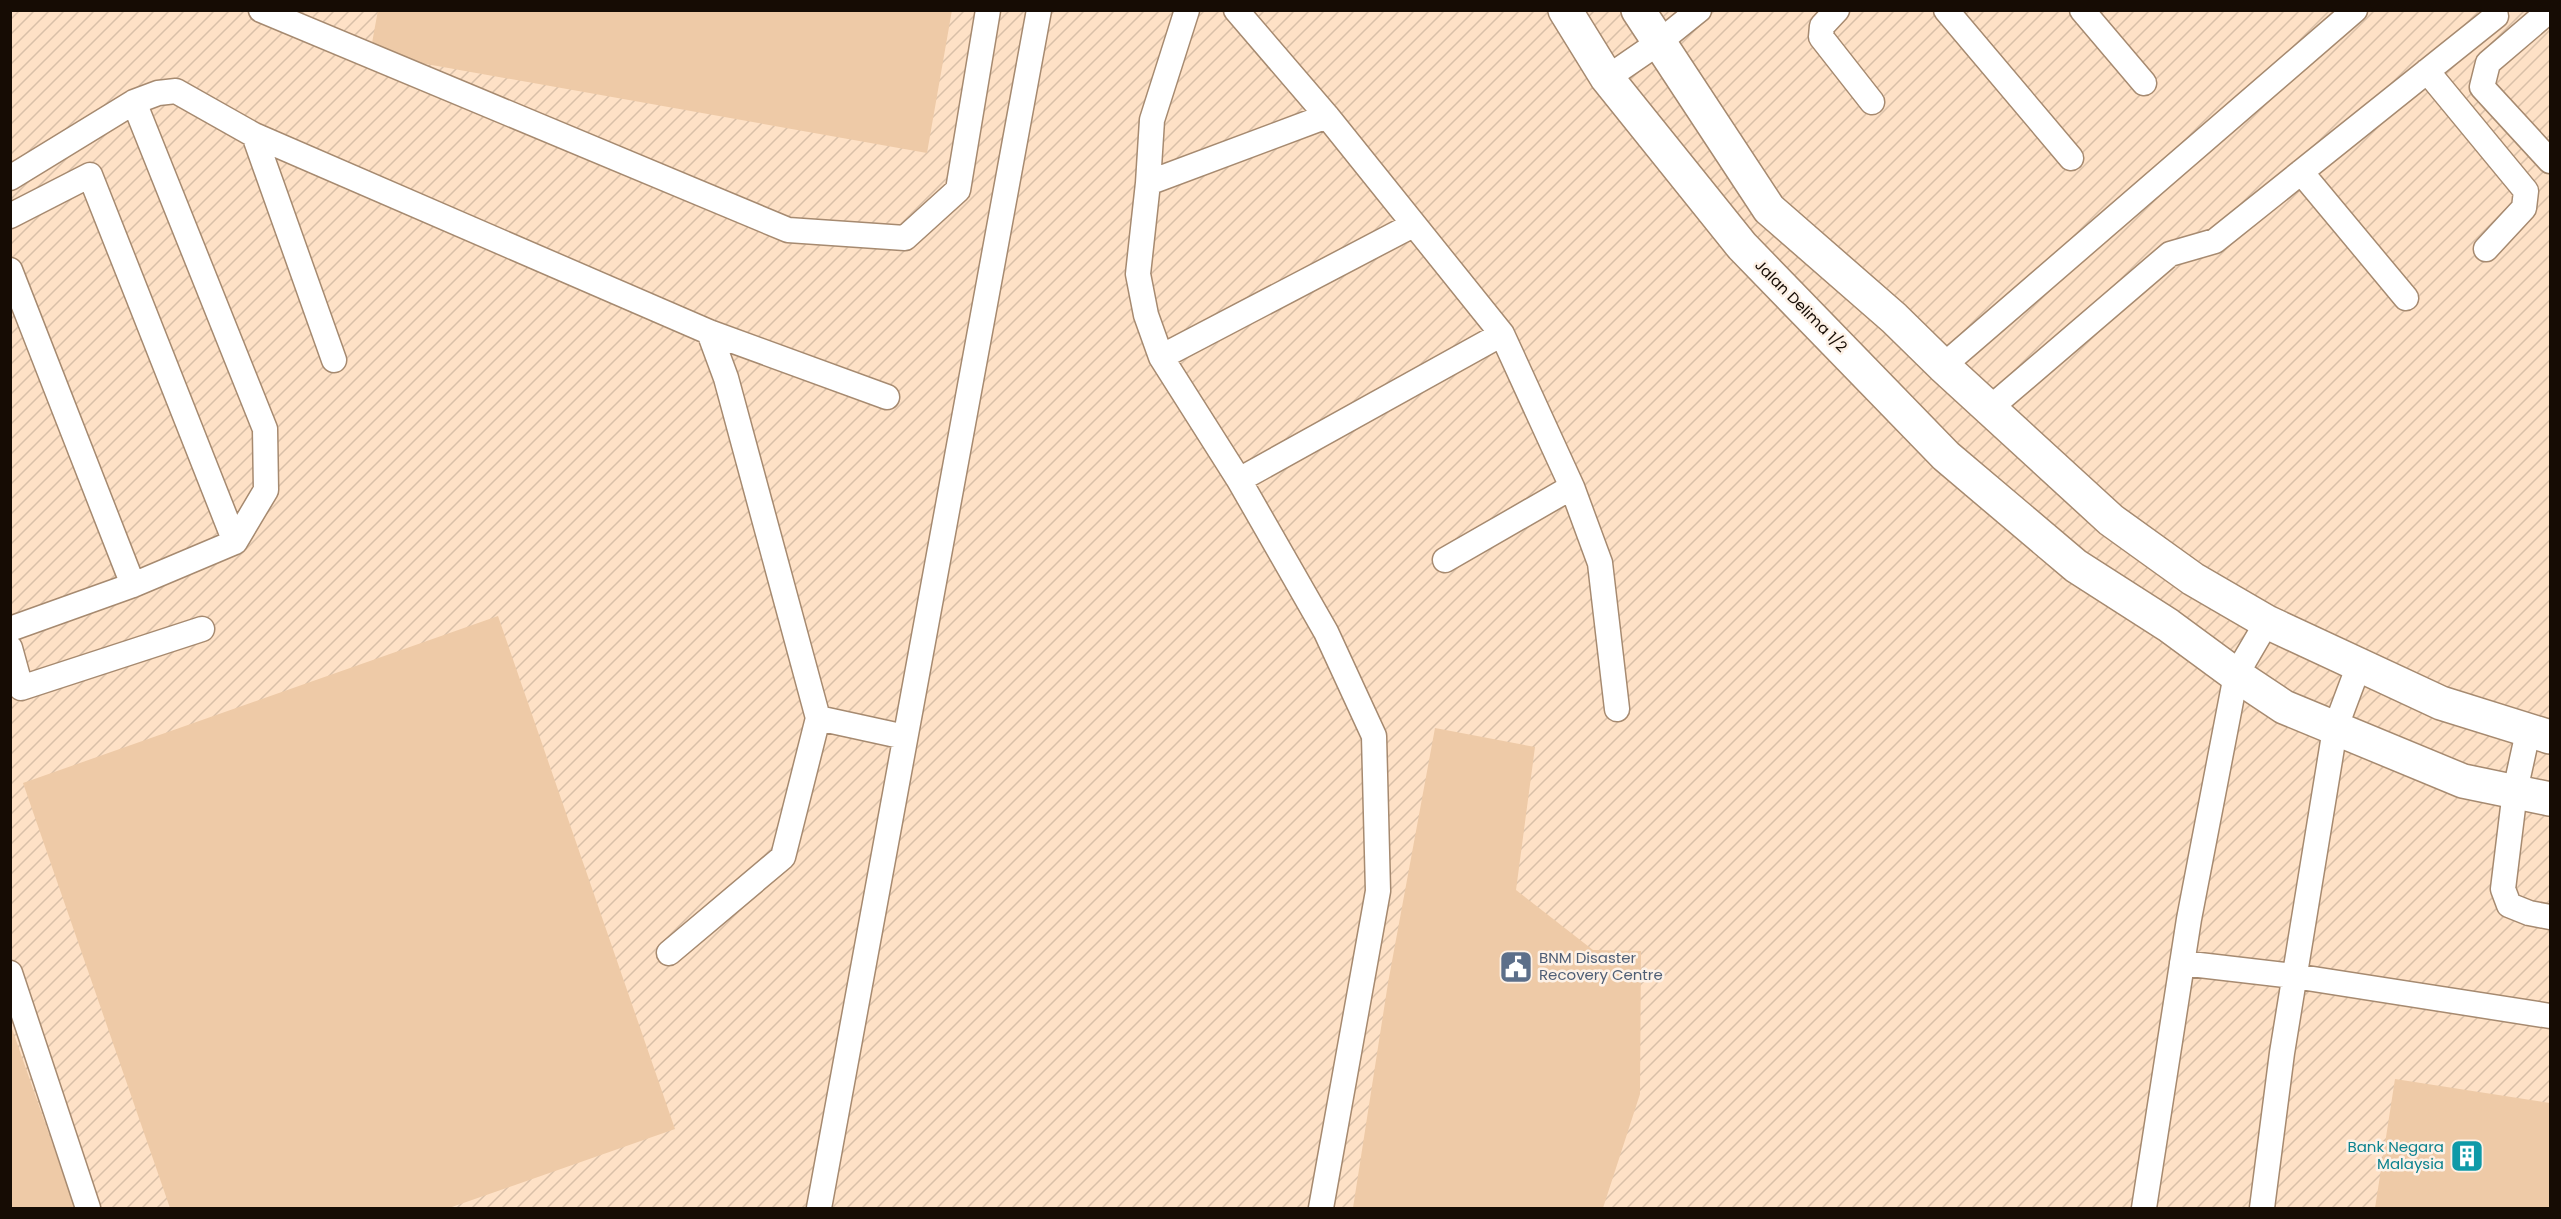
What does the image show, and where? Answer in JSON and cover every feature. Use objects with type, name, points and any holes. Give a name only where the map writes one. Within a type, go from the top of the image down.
[{"type":"street","name":"Jalan Delima 1/2","points":[[1565,10],[1607,78],[1742,246],[1946,456],[2076,566],[2168,625],[2284,707],[2463,781],[2550,799]]},
{"type":"street","points":[[1638,10],[1768,209],[1894,318],[1989,409],[2112,520],[2193,579],[2267,622],[2441,704],[2539,734]]},
{"type":"lane","points":[[261,10],[788,230],[905,238],[958,190],[988,10]]},
{"type":"lane","points":[[819,1209],[1039,10]]},
{"type":"lane","points":[[1187,10],[1152,120],[1138,274],[1146,315],[1161,357],[1239,480],[1326,632],[1374,736],[1378,891],[1321,1209]]},
{"type":"lane","points":[[1236,10],[1327,116],[1502,334],[1572,487],[1600,563],[1617,709]]},
{"type":"lane","points":[[1607,78],[1658,43],[1699,10]]},
{"type":"lane","points":[[1837,10],[1822,26],[1821,37],[1872,102]]},
{"type":"lane","points":[[1947,10],[2071,158]]},
{"type":"lane","points":[[2082,10],[2144,83]]},
{"type":"lane","points":[[1943,366],[2355,10]]},
{"type":"lane","points":[[2550,10],[2488,63],[2482,87],[2550,161]]},
{"type":"lane","points":[[1989,409],[2170,254],[2215,241],[2427,71],[2494,13],[2517,39]]},
{"type":"lane","points":[[2427,71],[2526,191],[2524,208],[2486,249]]},
{"type":"lane","points":[[10,178],[134,102],[158,93],[176,91],[254,135],[709,332],[887,397]]},
{"type":"lane","points":[[10,629],[133,585],[235,542],[266,490],[265,429],[134,102]]},
{"type":"lane","points":[[1148,183],[1327,116]]},
{"type":"lane","points":[[254,135],[334,360]]},
{"type":"lane","points":[[2301,172],[2406,298]]},
{"type":"lane","points":[[10,216],[90,175],[235,542]]},
{"type":"lane","points":[[1161,357],[1413,225]]},
{"type":"lane","points":[[10,270],[133,585]]},
{"type":"lane","points":[[669,953],[783,857],[818,718],[726,378],[709,332]]},
{"type":"lane","points":[[1239,480],[1502,334]]},
{"type":"lane","points":[[1445,560],[1572,487]]},
{"type":"lane","points":[[2144,1209],[2182,963],[2236,675],[2267,622]]},
{"type":"lane","points":[[10,648],[21,688],[202,629]]},
{"type":"lane","points":[[2262,1209],[2294,976],[2335,729],[2359,665]]},
{"type":"lane","points":[[818,718],[905,737]]},
{"type":"lane","points":[[2539,734],[2515,791],[2503,890],[2509,905],[2529,913],[2550,917]]},
{"type":"lane","points":[[2182,963],[2294,976],[2550,1016]]},
{"type":"lane","points":[[10,973],[88,1209]]},
{"type":"shaded area","points":[[10,11],[2550,11],[2550,1208],[11,1208]]},
{"type":"building","points":[[378,10],[952,10],[927,153],[370,54]]},
{"type":"building","points":[[498,616],[675,1129],[449,1208],[170,1208],[23,783]]},
{"type":"building","name":"BNM Disaster Recovery Centre","points":[[1435,728],[1535,747],[1516,890],[1593,950],[1641,951],[1640,1094],[1603,1208],[1353,1208],[1388,983]]},
{"type":"building","points":[[11,1026],[75,1208],[10,1208]]},
{"type":"building","name":"Bank Negara Malaysia","points":[[2395,1079],[2550,1103],[2550,1208],[2375,1208]]},
{"type":"place","name":"BNM Disaster Recovery Centre","points":[[1516,967]]},
{"type":"place","name":"Bank Negara Malaysia","points":[[2467,1156]]}]
